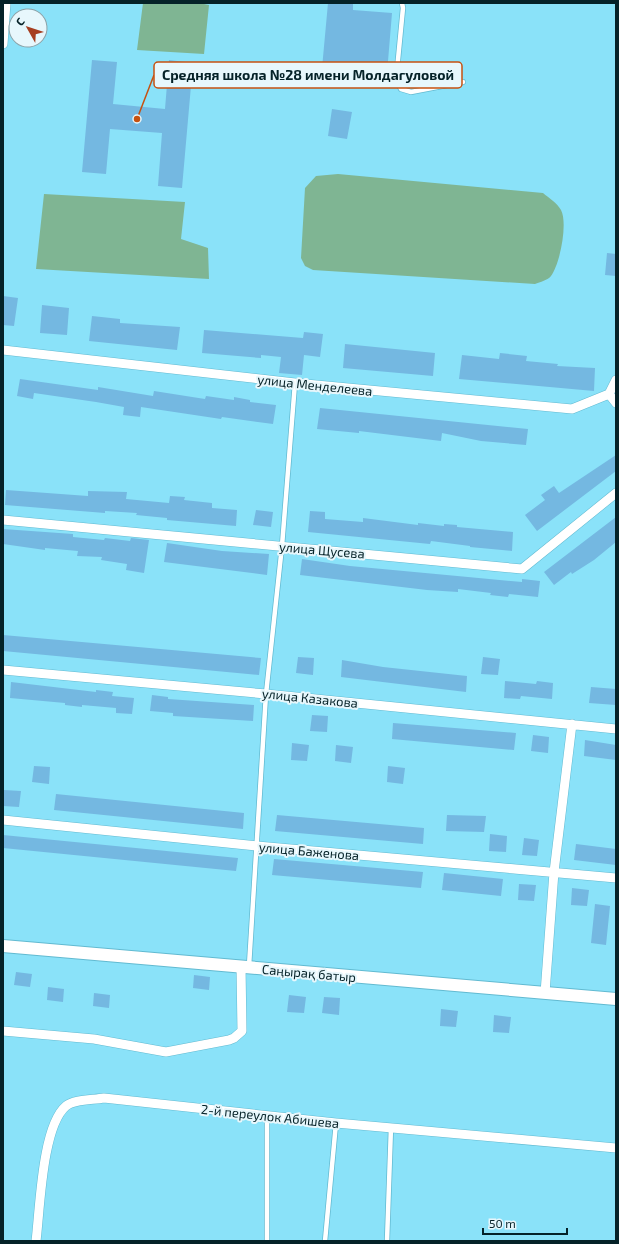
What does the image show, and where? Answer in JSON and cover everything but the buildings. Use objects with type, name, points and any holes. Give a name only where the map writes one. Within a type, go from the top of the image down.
[{"type":"street","points":[[3,44],[6,3]]},
{"type":"street","name":"улица Менделеева","points":[[3,350],[295,383],[572,409],[609,394]]},
{"type":"street","points":[[616,380],[609,394],[616,403]]},
{"type":"street","name":"улица Щусева","points":[[3,520],[522,569],[616,493]]},
{"type":"street","name":"улица Казакова","points":[[3,670],[266,694],[616,729]]},
{"type":"street","points":[[545,993],[554,872],[572,724]]},
{"type":"street","name":"улица Баженова","points":[[3,820],[257,846],[616,878]]},
{"type":"street","name":"Саңырақ батыр","points":[[3,946],[616,999]]},
{"type":"street","points":[[3,1031],[94,1039],[166,1052],[229,1040],[234,1038],[242,1031],[245,967]]},
{"type":"street","name":"2-й переулок Абишева","points":[[36,1241],[49,1138],[57,1115],[67,1105],[104,1098],[336,1123],[616,1148]]},
{"type":"lane","points":[[402,3],[396,80],[401,89],[411,92],[463,82]]},
{"type":"lane","points":[[245,967],[257,846],[266,694],[282,546],[295,383]]},
{"type":"lane","points":[[267,1115],[267,1241]]},
{"type":"lane","points":[[325,1241],[336,1123]]},
{"type":"lane","points":[[387,1241],[391,1127]]},
{"type":"green space","points":[[143,3],[199,3],[209,5],[204,54],[137,50]]},
{"type":"green space","points":[[338,174],[543,193],[557,205],[563,216],[564,224],[562,243],[554,270],[548,279],[535,284],[313,270],[305,266],[301,258],[305,188],[316,176]]},
{"type":"green space","points":[[44,194],[185,202],[181,239],[208,248],[209,279],[36,269]]},
{"type":"place","name":"Средняя школа №28 имени Молдагуловой","points":[[137,119]]}]
